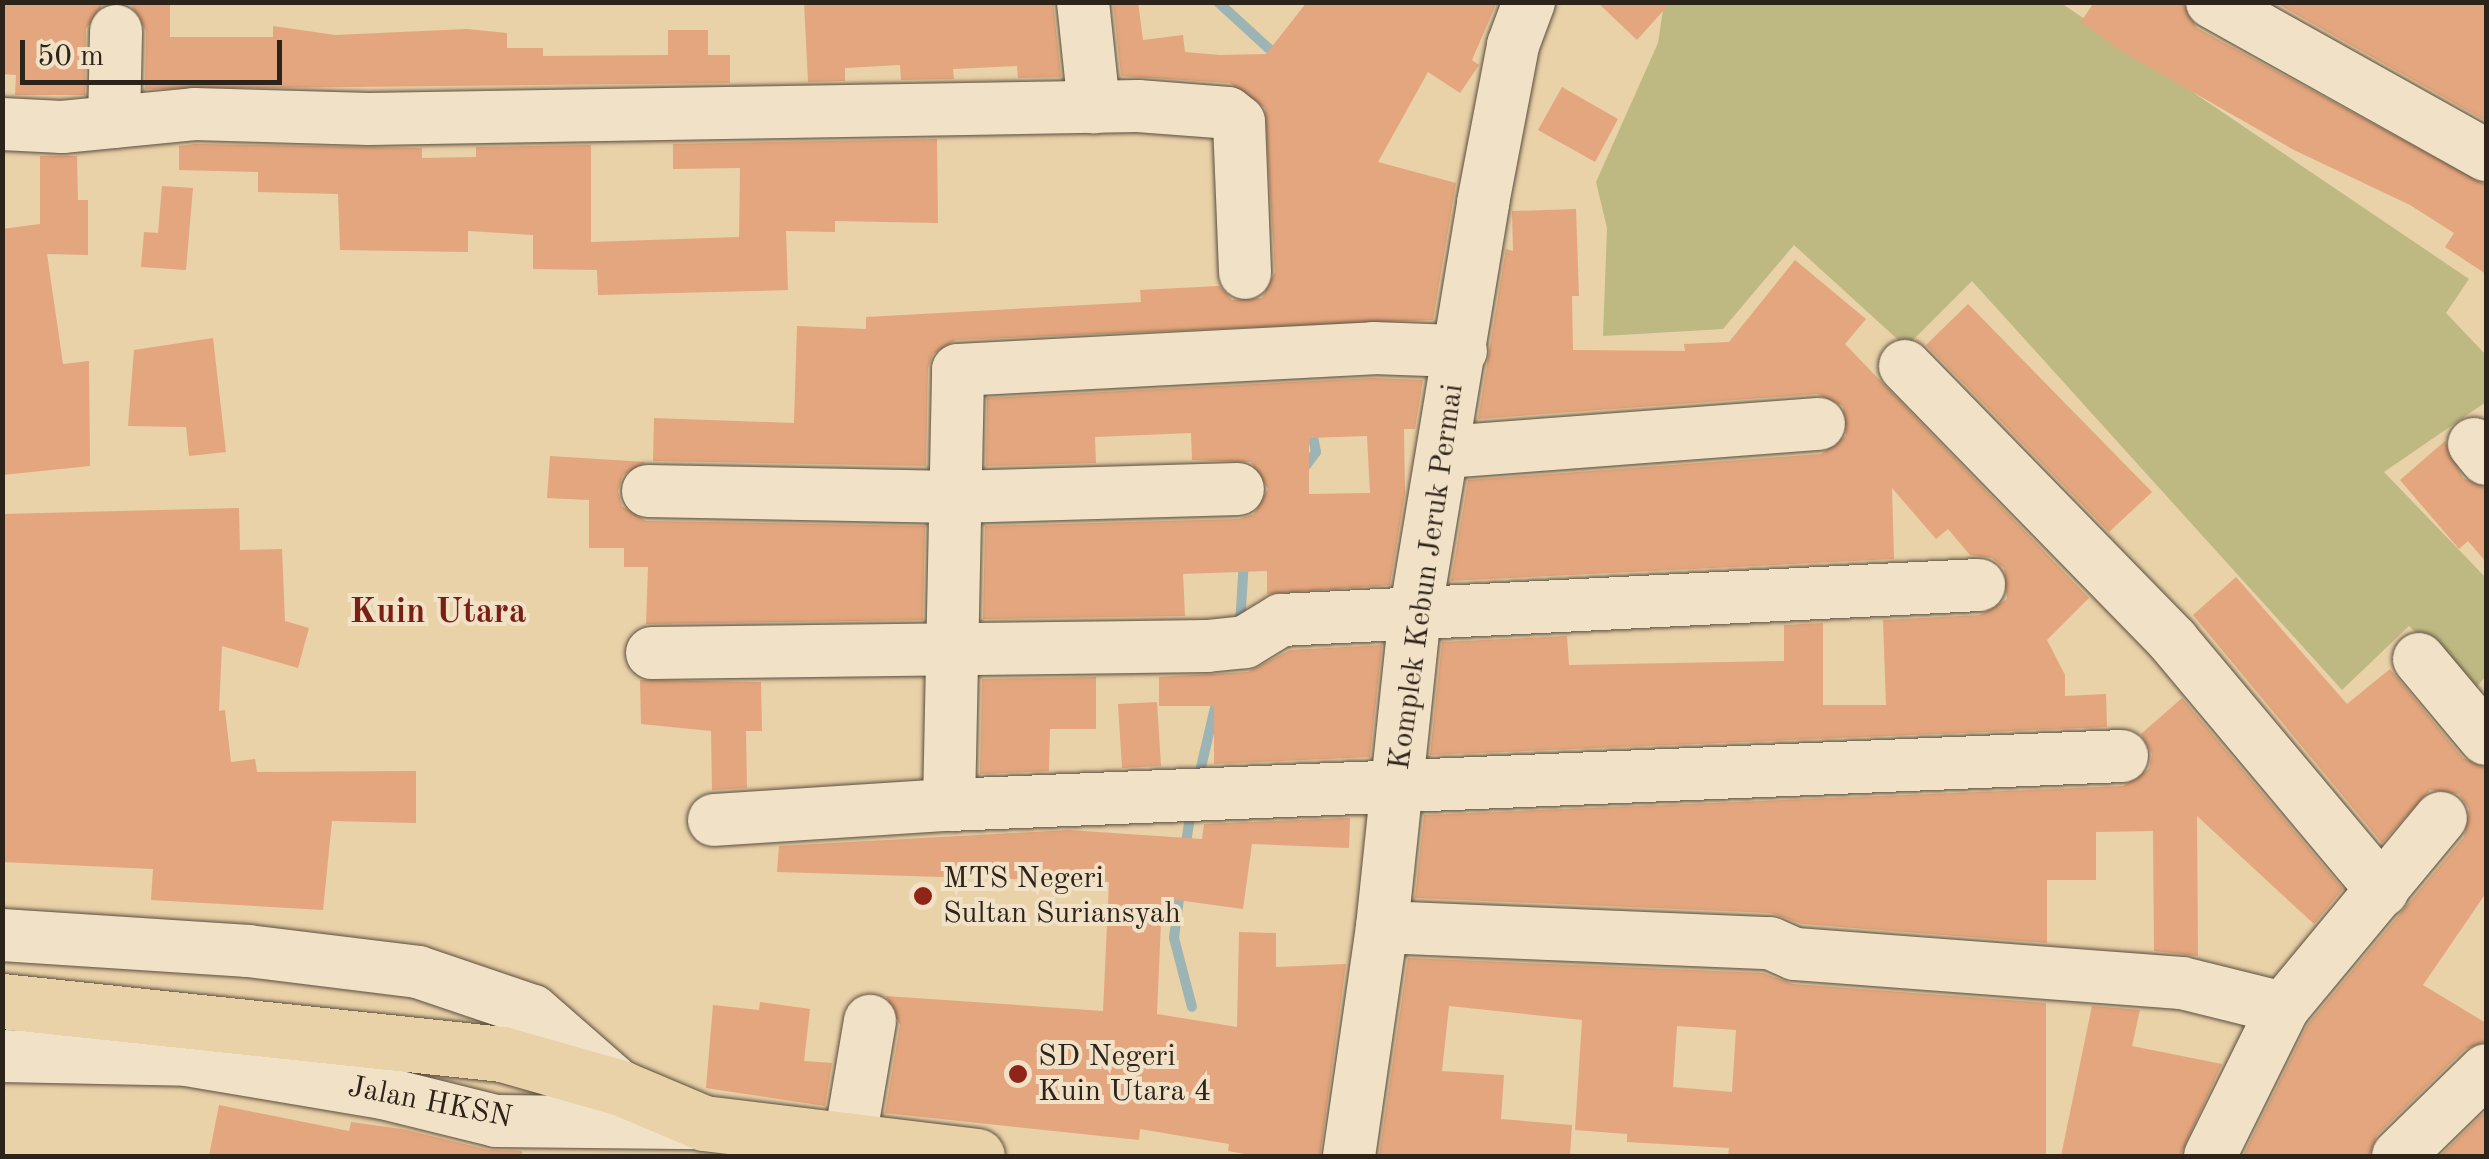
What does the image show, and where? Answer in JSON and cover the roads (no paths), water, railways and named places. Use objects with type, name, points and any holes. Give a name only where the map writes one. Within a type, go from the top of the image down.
[{"type":"main road","points":[[2,1001],[408,1040],[502,1054],[621,1088],[704,1123]]},
{"type":"main road","name":"Jalan HKSN","points":[[704,1123],[849,1145],[977,1156]]},
{"type":"street","points":[[1083,2],[1094,107]]},
{"type":"street","name":"Komplek Kebun Jeruk Permai","points":[[1348,1156],[1382,927],[1416,615],[1510,63],[1530,2]]},
{"type":"street","points":[[2212,2],[2486,154]]},
{"type":"street","points":[[114,122],[116,30]]},
{"type":"street","points":[[2,124],[114,122],[194,114],[369,119],[1094,107],[1228,112],[1239,122],[1245,273]]},
{"type":"street","points":[[949,804],[948,652],[958,370],[1318,351],[1461,351]]},
{"type":"street","points":[[1905,366],[2174,641],[2383,891]]},
{"type":"street","points":[[1445,452],[1819,424]]},
{"type":"street","points":[[648,491],[956,497],[1238,489]]},
{"type":"street","points":[[652,653],[948,652],[1238,642],[1281,620],[1979,584]]},
{"type":"street","points":[[2419,660],[2486,740]]},
{"type":"street","points":[[714,820],[949,804],[2122,756]]},
{"type":"street","points":[[2210,1156],[2283,1008],[2441,818]]},
{"type":"street","points":[[1382,927],[1770,943],[1795,954],[2182,983],[2283,1008]]},
{"type":"street","points":[[2,935],[248,951],[418,972],[533,1012],[621,1088]]},
{"type":"street","points":[[849,1145],[870,1021]]},
{"type":"street","name":"Jalan HKSN","points":[[2,1056],[186,1060],[383,1093],[493,1139],[704,1123]]},
{"type":"street","points":[[2398,1156],[2486,1070]]},
{"type":"waterway","points":[[1218,2],[1278,57]]},
{"type":"waterway","points":[[1301,472],[1316,452],[1311,426]]},
{"type":"waterway","points":[[1240,626],[1244,558]]},
{"type":"waterway","points":[[1198,780],[1218,695]]},
{"type":"waterway","points":[[1185,849],[1191,812]]},
{"type":"waterway","points":[[1180,891],[1174,938],[1192,1007]]},
{"type":"place","name":"MTS Negeri Sultan Suriansyah","points":[[923,896]]},
{"type":"place","name":"SD Negeri Kuin Utara 4","points":[[1018,1074]]},
{"type":"district","name":"Kuin Utara","points":[[438,613]]}]
